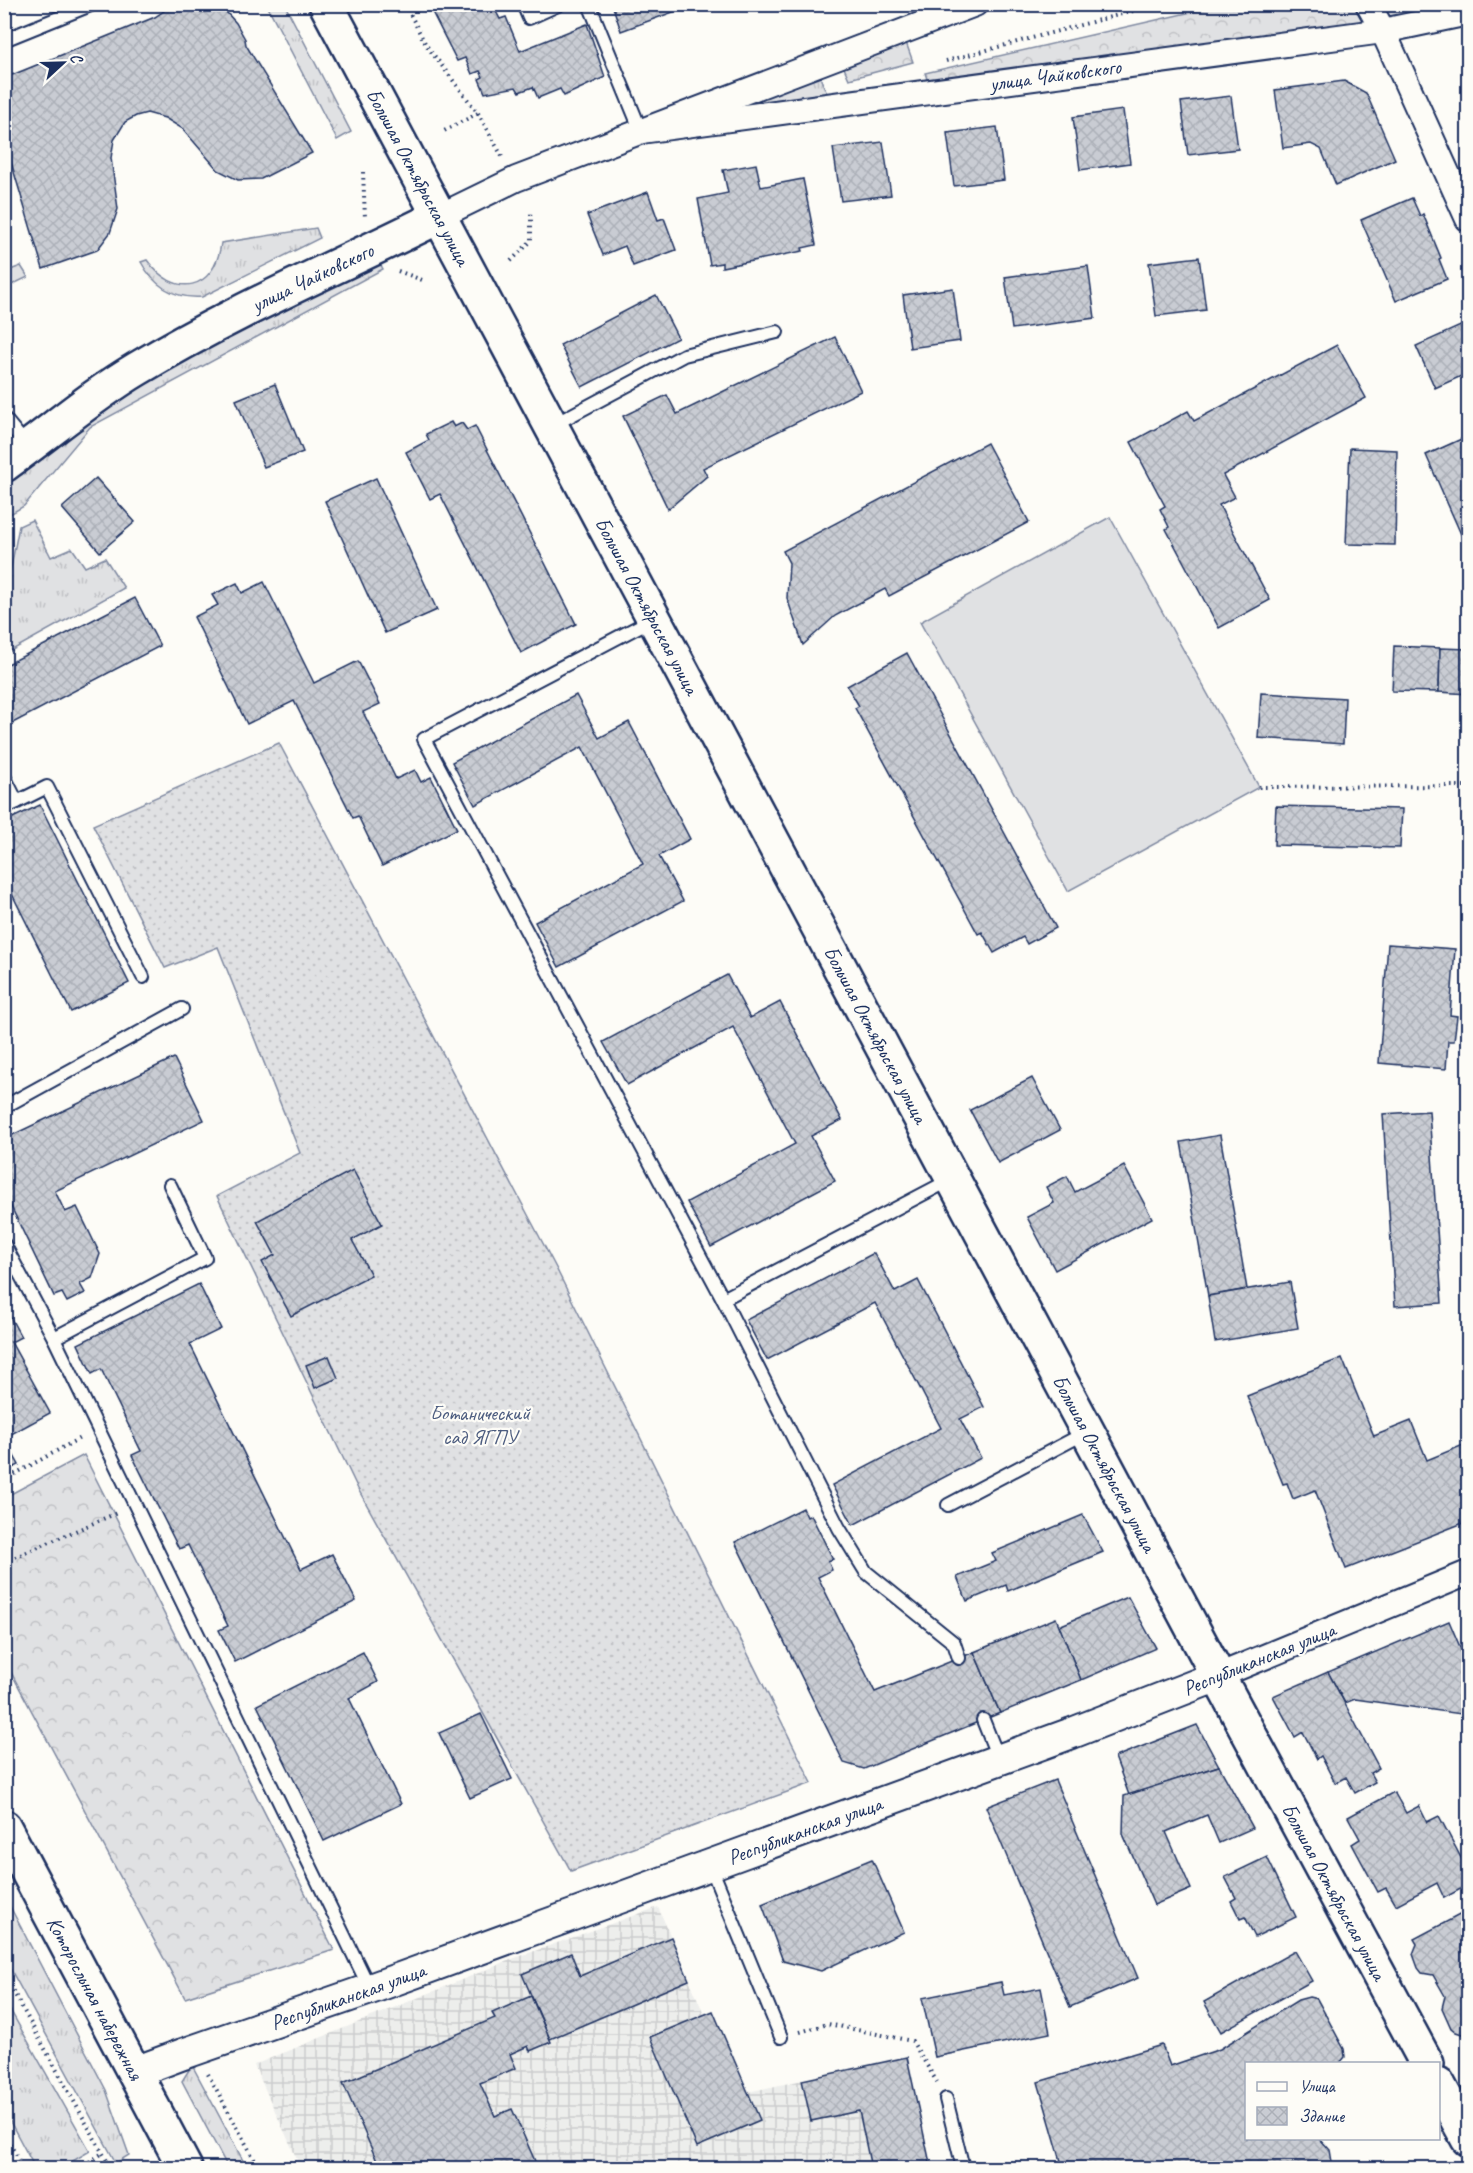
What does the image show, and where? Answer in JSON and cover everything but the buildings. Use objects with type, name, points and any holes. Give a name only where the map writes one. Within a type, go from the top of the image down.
[{"type":"main road","name":"Большая Октябрьская улица","points":[[326,4],[1426,2062]]},
{"type":"main road","name":"улица Чайковского","points":[[16,456],[108,387],[206,329],[438,216]]},
{"type":"main road","name":"Которосльная набережная","points":[[4,1827],[185,2169]]},
{"type":"main road","points":[[1440,2088],[1468,2139]]},
{"type":"street","name":"улица Чайковского","points":[[438,216],[516,178],[975,4]]},
{"type":"street","points":[[1368,4],[1383,31],[1468,219]]},
{"type":"street","name":"улица Чайковского","points":[[640,131],[1383,31],[1468,13]]},
{"type":"street","name":"Республиканская улица","points":[[135,2072],[999,1760],[1218,1676],[1468,1574]]},
{"type":"lane","points":[[4,40],[93,4]]},
{"type":"lane","points":[[523,4],[529,18],[560,4]]},
{"type":"lane","points":[[590,4],[640,131]]},
{"type":"lane","points":[[552,425],[684,355],[777,332]]},
{"type":"lane","points":[[4,418],[16,456]]},
{"type":"lane","points":[[654,618],[424,739],[723,1299],[840,1528],[866,1572],[954,1643],[959,1658]]},
{"type":"lane","points":[[4,776],[17,802]]},
{"type":"lane","points":[[4,808],[47,787],[143,977]]},
{"type":"lane","points":[[4,1107],[182,1009]]},
{"type":"lane","points":[[723,1299],[953,1178]]},
{"type":"lane","points":[[54,1338],[205,1258],[170,1185]]},
{"type":"lane","points":[[4,1244],[98,1427],[370,1989]]},
{"type":"lane","points":[[948,1505],[1088,1431]]},
{"type":"lane","points":[[983,1720],[999,1760]]},
{"type":"lane","points":[[710,1865],[781,2037]]},
{"type":"lane","points":[[946,2098],[963,2169]]},
{"type":"path","points":[[405,4],[426,45],[477,113],[504,159]]},
{"type":"path","points":[[940,62],[1159,4]]},
{"type":"path","points":[[442,132],[477,113]]},
{"type":"path","points":[[363,172],[366,225]]},
{"type":"path","points":[[511,261],[531,241],[531,212]]},
{"type":"path","points":[[394,270],[425,281]]},
{"type":"path","points":[[1259,787],[1468,786]]},
{"type":"path","points":[[4,1480],[98,1427]]},
{"type":"path","points":[[4,1562],[136,1505]]},
{"type":"path","points":[[4,1976],[111,2169]]},
{"type":"path","points":[[781,2037],[828,2024],[912,2041],[946,2098]]},
{"type":"path","points":[[204,2066],[258,2169]]},
{"type":"path","points":[[4,2133],[23,2169]]},
{"type":"path","points":[[79,2169],[103,2153]]},
{"type":"shaded area","points":[[658,1907],[704,2014],[713,2011],[748,2092],[907,2057],[931,2168],[301,2168],[254,2065],[515,1958]]},
{"type":"green space","points":[[1468,4],[1385,28],[1372,5]]},
{"type":"green space","points":[[267,5],[285,5],[351,132],[337,140]]},
{"type":"green space","points":[[1222,5],[1367,5],[1380,28],[930,88],[925,73]]},
{"type":"green space","points":[[904,37],[913,62],[849,79],[841,61]]},
{"type":"green space","points":[[817,70],[830,101],[689,121]]},
{"type":"green space","points":[[316,228],[320,238],[202,297],[182,296],[166,289],[152,278],[141,262],[147,260],[170,281],[192,284],[202,280],[211,271],[221,243]]},
{"type":"green space","points":[[378,260],[383,269],[90,427],[24,506],[5,517],[5,482],[99,412],[222,338]]},
{"type":"green space","points":[[21,266],[28,277],[5,288],[5,272]]},
{"type":"green space","points":[[1110,517],[1259,787],[1068,891],[920,622]]},
{"type":"green space","points":[[32,520],[51,557],[72,548],[85,567],[105,558],[124,588],[5,654],[5,598],[19,526]]},
{"type":"green space","name":"Ботанический сад ЯГПУ","points":[[279,743],[556,1268],[812,1783],[571,1871],[358,1489],[217,1196],[300,1153],[218,947],[165,968],[93,825]]},
{"type":"green space","points":[[84,1455],[334,1950],[185,1998],[5,1661],[5,1497]]},
{"type":"green space","points":[[4,1895],[106,2090],[129,2155],[116,2163],[5,1959]]},
{"type":"green space","points":[[4,1999],[90,2151],[61,2168],[35,2168],[5,2112]]},
{"type":"green space","points":[[192,2065],[247,2168],[228,2168],[182,2081]]}]
